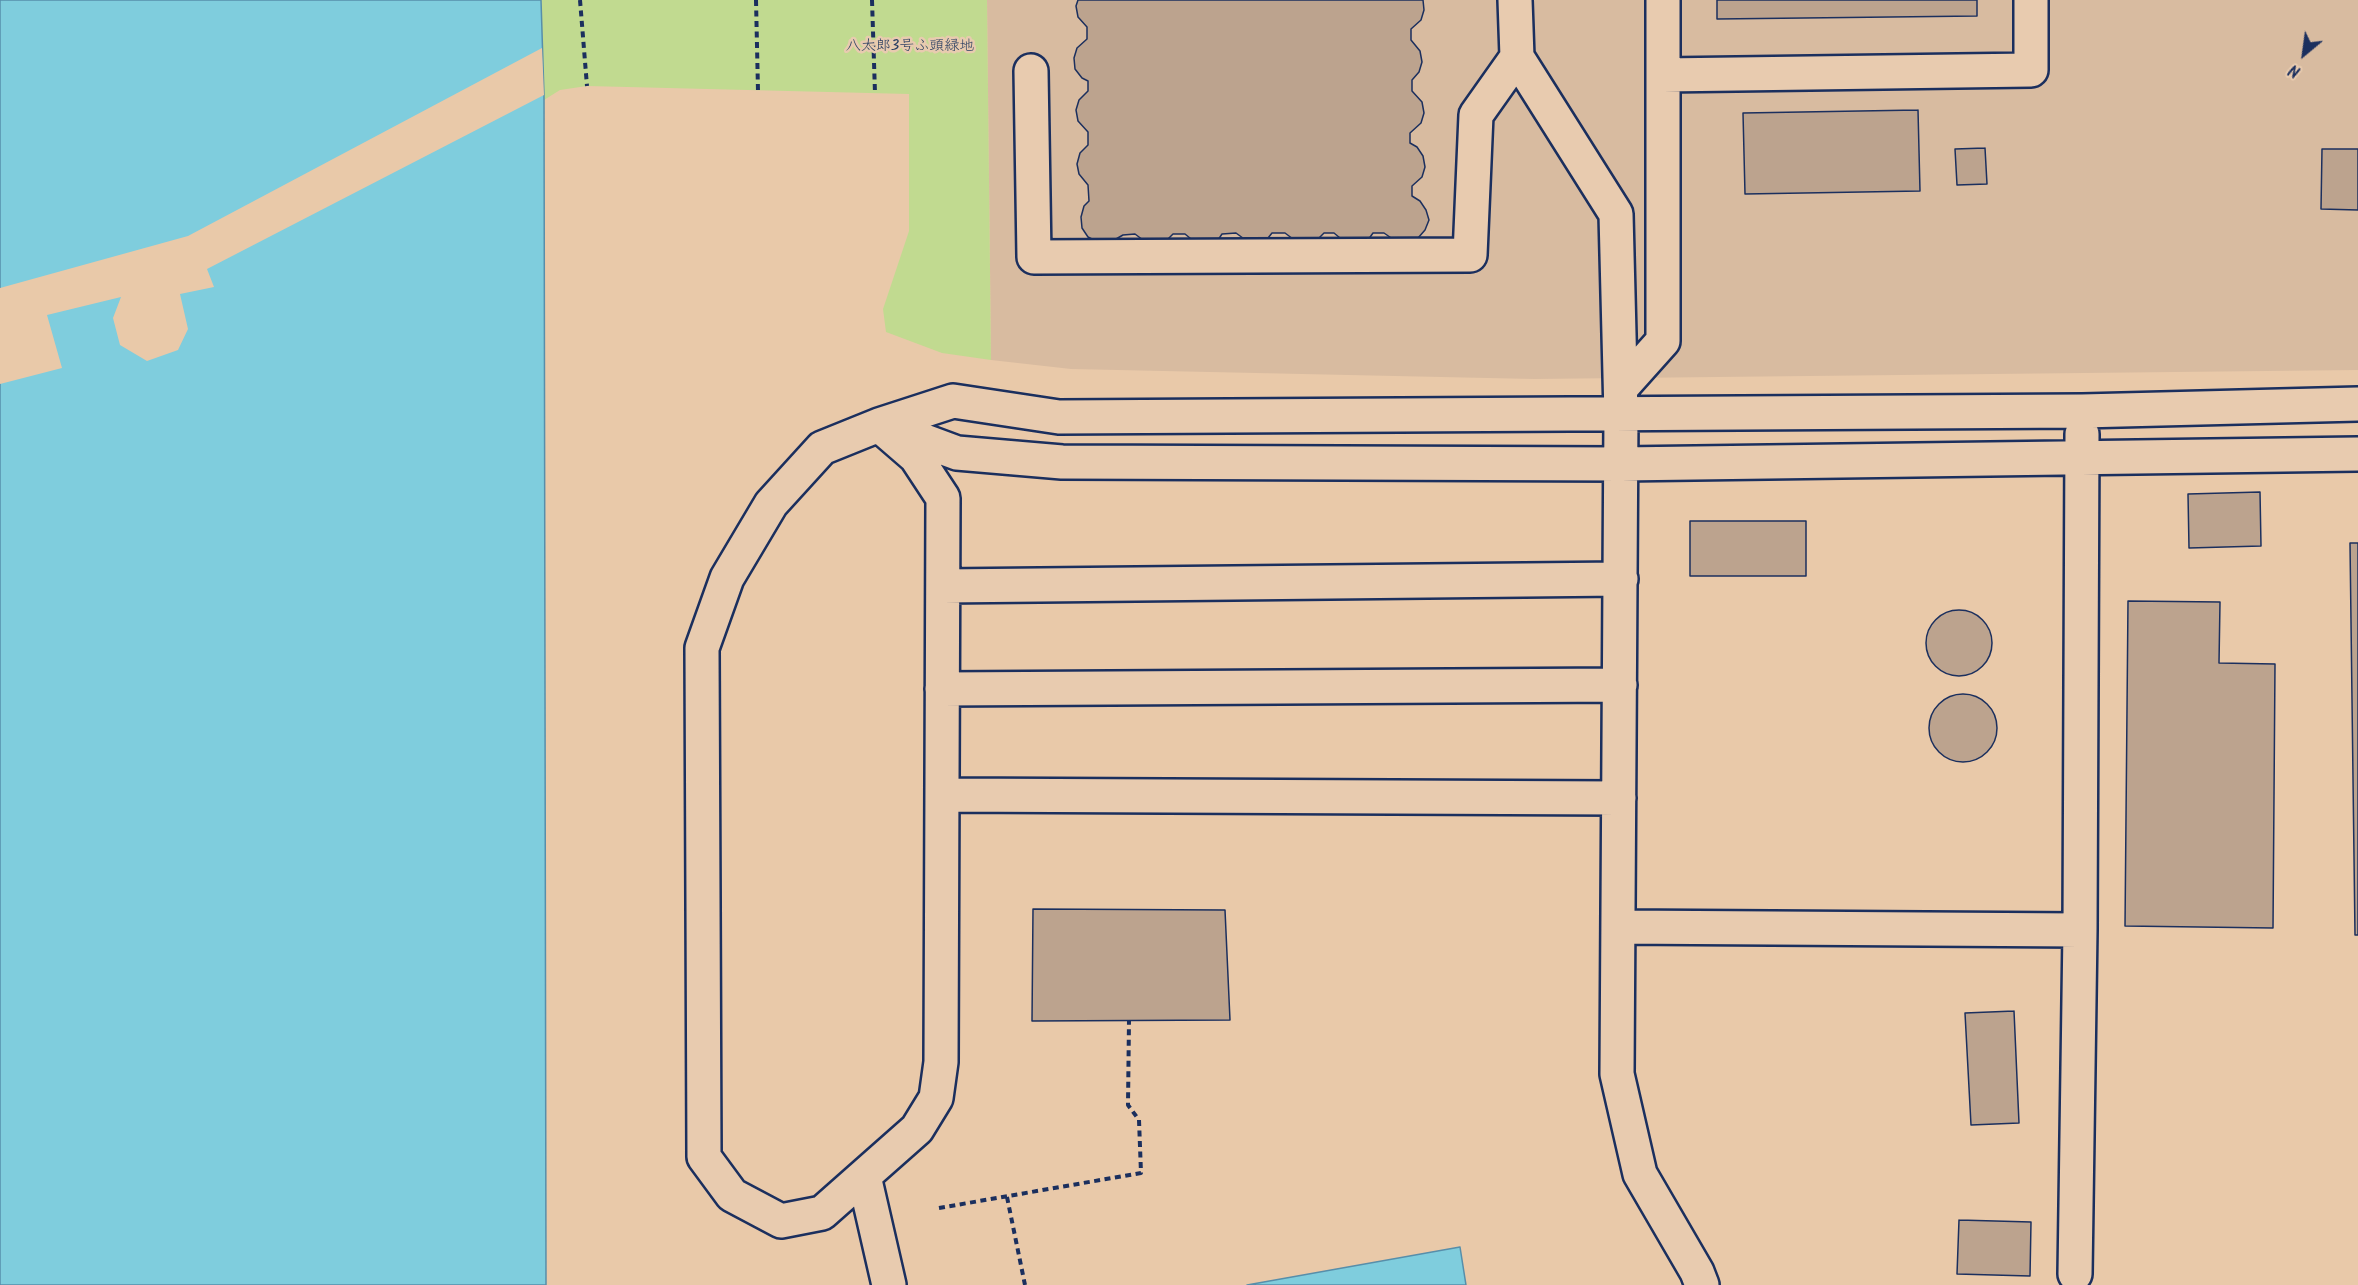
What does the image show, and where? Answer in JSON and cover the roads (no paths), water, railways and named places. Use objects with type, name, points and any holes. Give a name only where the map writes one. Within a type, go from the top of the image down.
[{"type":"street","points":[[1515,0],[1517,57],[1616,214],[1621,401],[1617,1074],[1640,1174],[1697,1272],[1702,1285]]},
{"type":"street","points":[[1621,401],[1663,341],[1663,0]]},
{"type":"street","points":[[1663,75],[2031,70],[2031,0]]},
{"type":"street","points":[[1031,71],[1034,257],[1470,255],[1476,115],[1517,57]]},
{"type":"street","points":[[879,424],[916,458],[943,498],[941,1062],[936,1098],[917,1129],[822,1213],[782,1221],[732,1195],[704,1157],[702,648],[727,578],[771,504],[822,448],[879,424],[953,401],[1059,417],[1621,401],[2082,411],[2358,405]]},
{"type":"street","points":[[2075,1274],[2080,930],[2082,411]]},
{"type":"street","points":[[879,424],[957,453],[1062,462],[1621,477],[2082,457],[2358,454]]},
{"type":"street","points":[[943,586],[1621,579]]},
{"type":"street","points":[[942,689],[1620,686]]},
{"type":"street","points":[[942,795],[1619,798]]},
{"type":"street","points":[[1618,927],[2080,930]]},
{"type":"street","points":[[864,1176],[889,1285]]},
{"type":"water","points":[[0,0],[541,0],[544,95],[546,1285],[0,1285]]},
{"type":"water","points":[[1460,1247],[1466,1285],[1247,1285]]},
{"type":"park label","name":"八太郎3号ふ頭緑地","points":[[910,47]]}]
